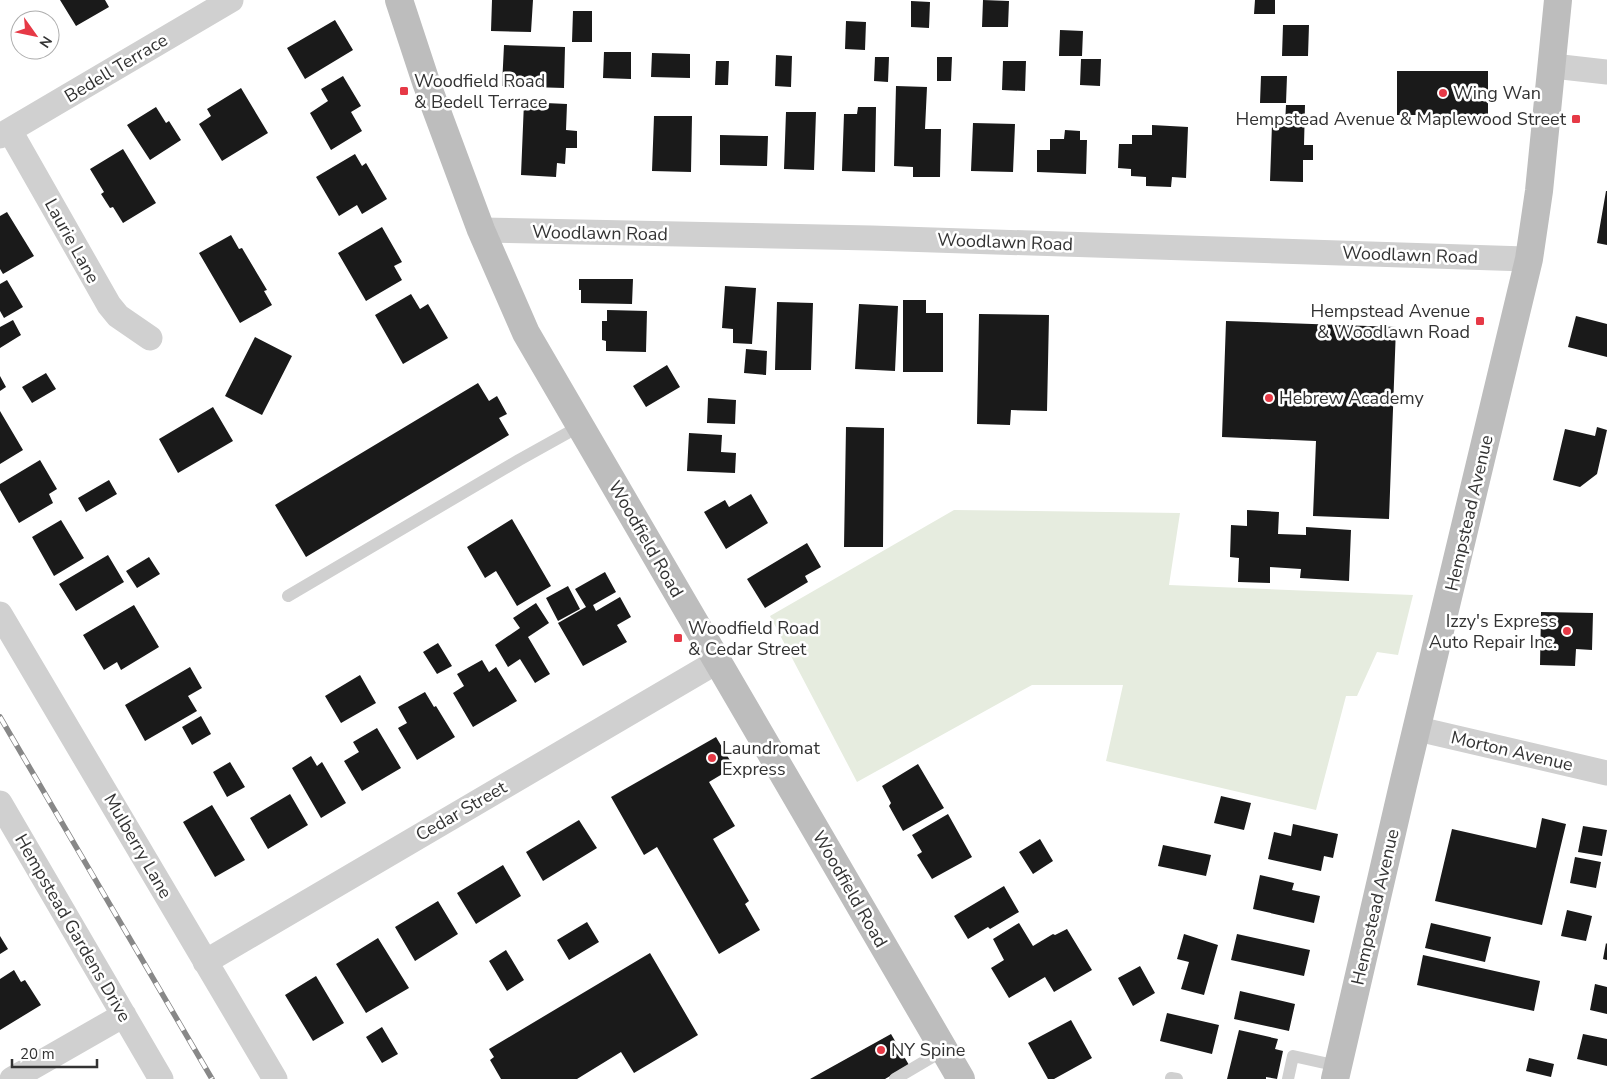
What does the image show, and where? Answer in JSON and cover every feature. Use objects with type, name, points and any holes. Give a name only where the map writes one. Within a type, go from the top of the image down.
[{"type":"main road","name":"Woodfield Road","points":[[399,0],[426,82],[481,230],[526,333],[961,1079]]},
{"type":"main road","name":"Hempstead Avenue","points":[[1336,1073],[1529,259],[1540,191],[1558,0]]},
{"type":"street","name":"Bedell Terrace","points":[[5,134],[231,0]]},
{"type":"street","points":[[1553,66],[1607,72]]},
{"type":"street","name":"Laurie Lane","points":[[5,134],[109,305],[118,316],[150,338]]},
{"type":"street","name":"Woodlawn Road","points":[[481,230],[882,238],[1529,259]]},
{"type":"street","name":"Mulberry Lane","points":[[0,614],[276,1079]]},
{"type":"street","name":"Cedar Street","points":[[205,962],[718,661]]},
{"type":"street","name":"Morton Avenue","points":[[1418,729],[1607,773]]},
{"type":"street","name":"Hempstead Gardens Drive","points":[[0,803],[161,1079]]},
{"type":"street","points":[[12,1079],[124,1014]]},
{"type":"lane","points":[[288,596],[580,426]]},
{"type":"lane","points":[[894,1079],[944,1050]]},
{"type":"lane","points":[[1288,1079],[1293,1056],[1336,1073]]},
{"type":"shaded area","points":[[954,510],[1180,513],[1169,585],[1413,595],[1398,655],[1377,652],[1357,696],[1346,696],[1316,810],[1106,761],[1123,685],[1032,685],[857,782],[770,616]]},
{"type":"building","points":[[60,0],[105,0],[109,7],[76,26]]},
{"type":"building","points":[[492,0],[533,0],[531,32],[491,31]]},
{"type":"building","points":[[983,0],[1009,1],[1008,27],[982,27]]},
{"type":"building","points":[[1255,0],[1275,0],[1275,14],[1254,14]]},
{"type":"building","points":[[911,1],[930,2],[929,28],[911,27]]},
{"type":"building","points":[[573,11],[592,11],[592,42],[572,42]]},
{"type":"building","points":[[335,20],[353,50],[305,79],[287,48]]},
{"type":"building","points":[[846,21],[866,22],[865,50],[845,49]]},
{"type":"building","points":[[1283,25],[1309,25],[1308,56],[1282,56]]},
{"type":"building","points":[[1060,30],[1083,31],[1082,56],[1059,56]]},
{"type":"building","points":[[504,45],[565,47],[564,88],[502,86]]},
{"type":"building","points":[[604,52],[631,52],[631,79],[603,78]]},
{"type":"building","points":[[652,53],[690,54],[690,78],[651,77]]},
{"type":"building","points":[[776,55],[792,56],[791,87],[775,86]]},
{"type":"building","points":[[875,57],[889,57],[888,82],[874,81]]},
{"type":"building","points":[[937,57],[952,57],[951,81],[937,81]]},
{"type":"building","points":[[1081,59],[1101,59],[1100,86],[1080,85]]},
{"type":"building","points":[[716,61],[729,61],[728,85],[715,85]]},
{"type":"building","points":[[1003,61],[1026,61],[1025,91],[1002,90]]},
{"type":"building","name":"Wing Wan","points":[[1397,71],[1488,71],[1488,115],[1397,115]]},
{"type":"building","points":[[343,76],[361,106],[351,112],[362,131],[331,150],[310,113],[328,101],[321,89]]},
{"type":"building","points":[[1261,76],[1287,76],[1286,103],[1260,103]]},
{"type":"building","points":[[896,86],[927,87],[925,129],[941,129],[940,177],[913,177],[913,167],[894,166]]},
{"type":"building","points":[[241,88],[268,133],[222,161],[199,124],[211,116],[207,109]]},
{"type":"building","points":[[524,102],[567,104],[566,130],[577,131],[577,148],[566,148],[565,164],[557,163],[556,177],[521,175]]},
{"type":"building","points":[[1286,105],[1305,105],[1304,145],[1313,145],[1313,160],[1303,160],[1303,182],[1270,181],[1272,124],[1285,124]]},
{"type":"building","points":[[156,107],[166,123],[169,121],[181,140],[150,160],[127,125]]},
{"type":"building","points":[[858,107],[876,107],[875,172],[842,171],[844,114],[857,114]]},
{"type":"building","points":[[786,112],[816,112],[814,170],[784,169]]},
{"type":"building","points":[[654,116],[692,116],[691,172],[652,171]]},
{"type":"building","points":[[973,123],[1015,124],[1013,172],[971,171]]},
{"type":"building","points":[[1152,125],[1188,127],[1186,178],[1172,177],[1171,187],[1146,186],[1146,177],[1131,176],[1131,169],[1118,168],[1119,144],[1132,144],[1132,135],[1152,135]]},
{"type":"building","points":[[1065,130],[1080,131],[1080,140],[1087,140],[1086,174],[1037,172],[1037,150],[1050,150],[1050,139],[1064,139]]},
{"type":"building","points":[[720,135],[768,136],[767,166],[720,165]]},
{"type":"building","points":[[123,149],[156,203],[123,223],[113,207],[110,208],[101,194],[104,192],[90,169]]},
{"type":"building","points":[[355,154],[362,166],[366,163],[387,199],[362,214],[357,205],[339,216],[316,177]]},
{"type":"building","points":[[1607,191],[1607,245],[1597,243]]},
{"type":"building","points":[[7,212],[34,256],[3,274],[0,269],[0,216]]},
{"type":"building","points":[[382,227],[402,262],[394,266],[402,280],[366,301],[338,253]]},
{"type":"building","points":[[231,235],[239,249],[242,248],[267,290],[264,291],[272,305],[240,323],[199,253]]},
{"type":"building","points":[[579,279],[633,279],[632,304],[581,303]]},
{"type":"building","points":[[7,280],[23,307],[4,318],[0,311],[0,284]]},
{"type":"building","points":[[725,286],[756,288],[752,344],[733,343],[733,329],[722,328]]},
{"type":"building","points":[[411,294],[420,309],[428,304],[448,338],[403,364],[375,315]]},
{"type":"building","points":[[903,300],[926,300],[926,313],[943,313],[943,372],[903,372]]},
{"type":"building","points":[[777,302],[813,303],[811,370],[775,370]]},
{"type":"building","points":[[859,304],[898,306],[895,371],[855,369]]},
{"type":"building","points":[[607,310],[647,311],[646,352],[606,351],[606,341],[602,340],[602,321],[607,321]]},
{"type":"building","points":[[979,314],[1049,315],[1047,411],[1011,410],[1010,425],[977,424]]},
{"type":"building","points":[[1576,316],[1607,324],[1607,357],[1568,347]]},
{"type":"building","points":[[13,320],[21,335],[0,348],[0,327]]},
{"type":"building","points":[[1226,321],[1396,327],[1389,519],[1313,516],[1316,441],[1222,437]]},
{"type":"building","points":[[255,337],[292,356],[262,415],[225,396]]},
{"type":"building","points":[[746,349],[767,351],[766,375],[744,373]]},
{"type":"building","points":[[667,365],[680,387],[646,407],[633,386]]},
{"type":"building","points":[[46,373],[56,389],[32,403],[22,387]]},
{"type":"building","points":[[0,376],[6,387],[0,391]]},
{"type":"building","points":[[478,383],[489,401],[497,396],[507,414],[499,418],[509,435],[306,557],[275,505]]},
{"type":"building","points":[[708,398],[736,400],[735,424],[707,423]]},
{"type":"building","points":[[213,407],[233,441],[178,473],[159,439]]},
{"type":"building","points":[[0,411],[23,450],[0,464]]},
{"type":"building","points":[[846,427],[884,428],[883,547],[844,547]]},
{"type":"building","points":[[1597,427],[1607,430],[1597,474],[1580,487],[1553,480],[1565,429],[1595,436]]},
{"type":"building","points":[[689,433],[722,435],[721,452],[736,453],[735,473],[687,471]]},
{"type":"building","points":[[40,460],[57,489],[49,494],[53,503],[19,523],[0,490],[0,484]]},
{"type":"building","points":[[109,480],[117,494],[86,512],[78,498]]},
{"type":"building","points":[[751,494],[768,523],[726,549],[704,512],[725,500],[729,507]]},
{"type":"building","points":[[1247,510],[1279,512],[1278,534],[1306,535],[1306,527],[1351,530],[1349,581],[1300,578],[1301,569],[1270,567],[1270,583],[1238,582],[1239,558],[1230,557],[1231,525],[1247,526]]},
{"type":"building","points":[[512,519],[551,586],[517,606],[496,571],[485,578],[467,547]]},
{"type":"building","points":[[61,520],[84,558],[54,576],[32,537]]},
{"type":"building","points":[[807,543],[821,567],[805,576],[808,582],[765,608],[747,579]]},
{"type":"building","points":[[108,555],[124,582],[76,611],[59,584]]},
{"type":"building","points":[[149,557],[160,574],[137,588],[126,571]]},
{"type":"building","points":[[605,572],[616,592],[593,605],[596,611],[620,597],[631,617],[617,625],[627,642],[583,666],[558,623],[586,607],[575,589]]},
{"type":"building","points":[[568,586],[580,609],[558,621],[546,598]]},
{"type":"building","points":[[536,603],[549,623],[528,637],[550,674],[535,683],[520,659],[508,667],[495,645],[520,628],[513,618]]},
{"type":"building","points":[[134,605],[159,647],[121,670],[117,662],[104,670],[83,635]]},
{"type":"building","name":"Izzy's Express Auto Repair Inc.","points":[[1541,612],[1593,613],[1592,650],[1576,649],[1575,666],[1540,665]]},
{"type":"building","points":[[438,643],[452,666],[437,674],[423,652]]},
{"type":"building","points":[[482,660],[489,672],[496,667],[517,701],[473,727],[453,693],[464,686],[457,674]]},
{"type":"building","points":[[190,667],[202,688],[188,696],[197,711],[145,741],[125,705]]},
{"type":"building","points":[[360,675],[376,703],[341,723],[325,696]]},
{"type":"building","points":[[425,692],[455,737],[417,760],[398,728],[407,723],[398,707]]},
{"type":"building","points":[[201,716],[211,734],[192,745],[182,727]]},
{"type":"building","points":[[377,728],[401,768],[362,791],[344,761],[359,752],[353,742]]},
{"type":"building","points":[[716,737],[734,767],[709,782],[735,826],[713,839],[749,901],[745,904],[760,930],[719,954],[657,847],[644,855],[611,797]]},
{"type":"building","points":[[311,756],[317,766],[322,762],[346,803],[321,818],[292,768]]},
{"type":"building","points":[[230,762],[245,787],[227,797],[213,772]]},
{"type":"building","points":[[918,764],[944,808],[903,831],[889,806],[891,803],[882,786]]},
{"type":"building","points":[[290,794],[308,825],[268,849],[250,818]]},
{"type":"building","points":[[1221,796],[1251,803],[1244,830],[1214,823]]},
{"type":"building","points":[[212,805],[245,860],[215,877],[183,822]]},
{"type":"building","points":[[948,814],[972,857],[932,879],[917,855],[922,852],[912,835]]},
{"type":"building","points":[[1542,818],[1566,824],[1542,925],[1435,901],[1452,829],[1536,848]]},
{"type":"building","points":[[579,820],[597,848],[543,881],[526,852]]},
{"type":"building","points":[[1293,824],[1338,834],[1333,858],[1324,856],[1321,871],[1268,859],[1274,832],[1291,836]]},
{"type":"building","points":[[1583,826],[1607,830],[1602,856],[1578,852]]},
{"type":"building","points":[[1040,839],[1053,861],[1033,874],[1019,852]]},
{"type":"building","points":[[1163,845],[1211,855],[1206,876],[1158,866]]},
{"type":"building","points":[[1575,857],[1601,862],[1596,888],[1570,883]]},
{"type":"building","points":[[503,865],[521,896],[476,924],[457,893]]},
{"type":"building","points":[[1260,875],[1294,883],[1292,890],[1320,896],[1314,923],[1253,909]]},
{"type":"building","points":[[1004,886],[1019,912],[968,939],[954,916]]},
{"type":"building","points":[[438,901],[458,934],[415,961],[395,927]]},
{"type":"building","points":[[1567,910],[1592,916],[1586,941],[1561,936]]},
{"type":"building","points":[[587,922],[599,942],[569,960],[557,940]]},
{"type":"building","points":[[1019,923],[1033,946],[1053,934],[1055,935],[1067,929],[1092,970],[1054,992],[1045,977],[1009,998],[991,968],[1004,960],[993,939]]},
{"type":"building","points":[[1431,923],[1491,937],[1485,962],[1425,948]]},
{"type":"building","points":[[1184,934],[1218,945],[1204,995],[1181,989],[1189,962],[1177,959]]},
{"type":"building","points":[[1237,934],[1310,950],[1304,976],[1231,960]]},
{"type":"building","points":[[0,936],[8,949],[0,954]]},
{"type":"building","points":[[378,938],[409,988],[366,1013],[336,964]]},
{"type":"building","points":[[1607,944],[1607,960],[1603,959]]},
{"type":"building","points":[[506,950],[524,980],[507,991],[489,961]]},
{"type":"building","points":[[650,953],[698,1035],[634,1073],[621,1052],[577,1079],[501,1079],[490,1060],[494,1057],[489,1049]]},
{"type":"building","points":[[1423,955],[1540,981],[1534,1011],[1417,985]]},
{"type":"building","points":[[1140,966],[1155,993],[1133,1006],[1118,978]]},
{"type":"building","points":[[14,970],[21,982],[25,980],[41,1005],[0,1030],[0,979]]},
{"type":"building","points":[[316,976],[344,1023],[313,1041],[285,995]]},
{"type":"building","points":[[1595,984],[1607,987],[1607,1014],[1590,1010]]},
{"type":"building","points":[[1240,991],[1295,1004],[1289,1031],[1234,1019]]},
{"type":"building","points":[[1167,1013],[1219,1025],[1212,1054],[1160,1041]]},
{"type":"building","points":[[1071,1020],[1092,1058],[1054,1079],[1048,1079],[1028,1043]]},
{"type":"building","points":[[382,1027],[398,1054],[382,1063],[366,1037]]},
{"type":"building","points":[[1239,1030],[1278,1039],[1275,1049],[1283,1051],[1277,1079],[1266,1077],[1266,1079],[1227,1079]]},
{"type":"building","name":"NY Spine","points":[[891,1034],[909,1065],[885,1079],[810,1079]]},
{"type":"building","points":[[1583,1034],[1607,1039],[1607,1066],[1577,1059]]},
{"type":"building","points":[[1529,1058],[1554,1064],[1551,1077],[1526,1071]]},
{"type":"railway","points":[[0,717],[212,1079]]},
{"type":"place","name":"Woodfield Road & Bedell Terrace","points":[[404,91]]},
{"type":"place","name":"Wing Wan","points":[[1443,93]]},
{"type":"place","name":"Hempstead Avenue & Maplewood Street","points":[[1576,119]]},
{"type":"place","name":"Hempstead Avenue & Woodlawn Road","points":[[1480,321]]},
{"type":"place","name":"Hebrew Academy","points":[[1269,398]]},
{"type":"place","name":"Izzy's Express Auto Repair Inc.","points":[[1567,631]]},
{"type":"place","name":"Woodfield Road & Cedar Street","points":[[678,638]]},
{"type":"place","name":"Laundromat Express","points":[[712,758]]},
{"type":"place","name":"NY Spine","points":[[881,1050]]}]
